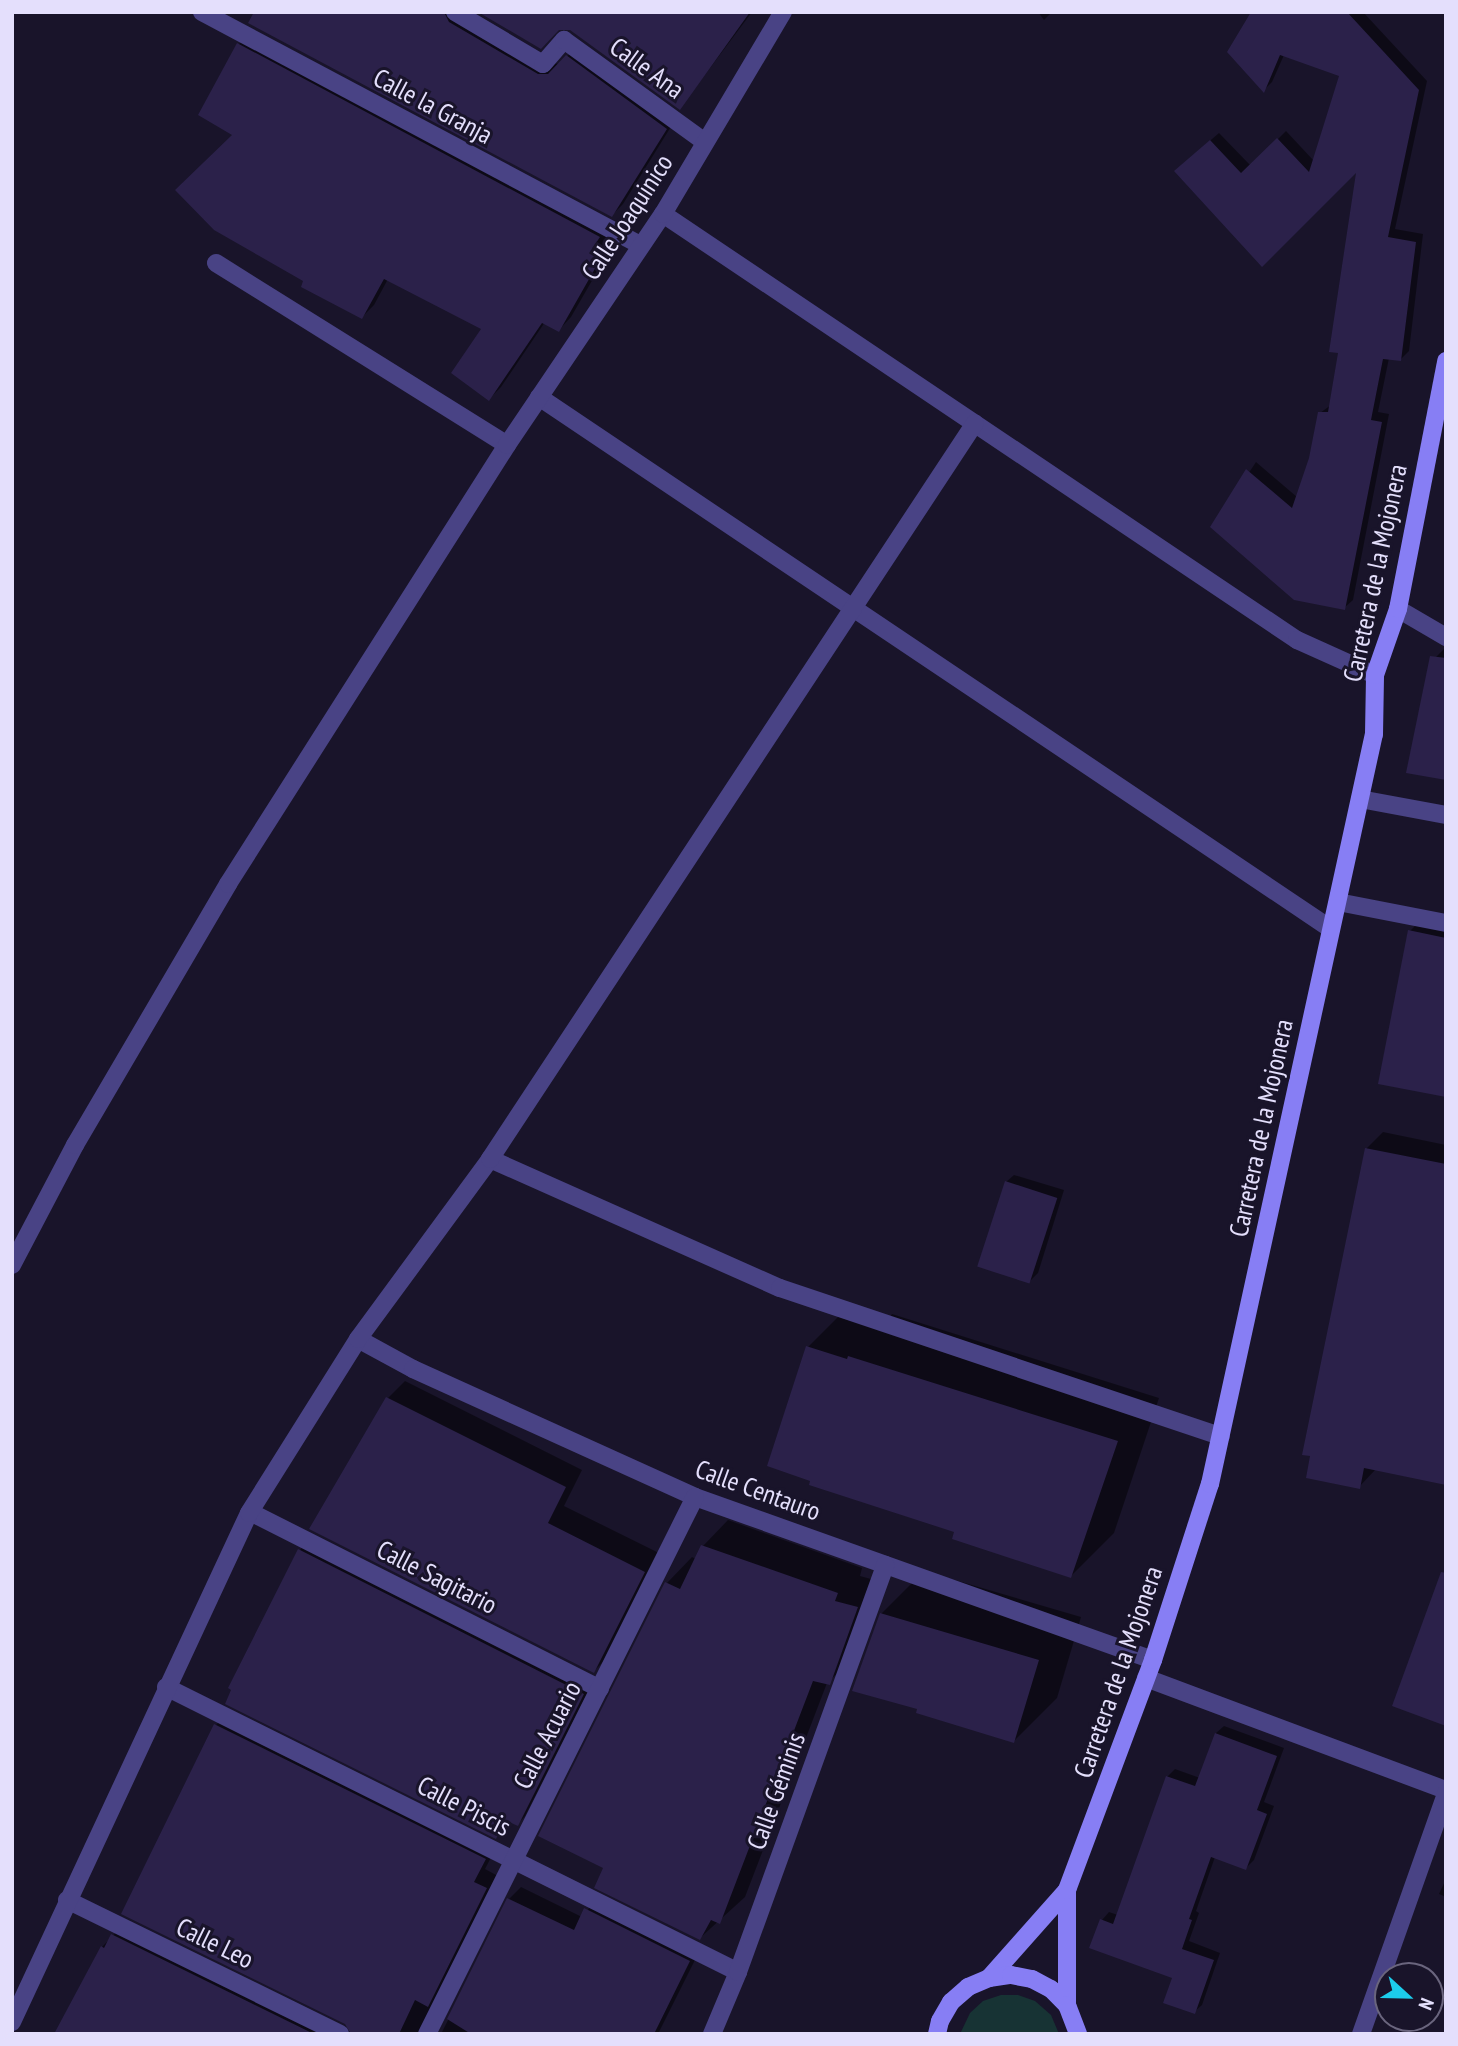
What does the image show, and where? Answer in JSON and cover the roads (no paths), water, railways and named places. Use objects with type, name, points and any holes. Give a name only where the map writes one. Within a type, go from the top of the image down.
[{"type":"street","name":"Calle la Granja","points":[[202,12],[640,245]]},
{"type":"street","name":"Calle Ana","points":[[456,12],[543,64],[564,40],[705,142]]},
{"type":"street","name":"Calle Joaquinico","points":[[12,1265],[75,1145],[228,884],[507,445],[663,214],[776,15]]},
{"type":"street","points":[[663,214],[1297,640],[1375,675]]},
{"type":"street","points":[[216,263],[507,445]]},
{"type":"street","name":"Carretera de la Mojonera","points":[[1066,2005],[1067,1891],[1153,1660],[1210,1484],[1374,733],[1375,675],[1398,609],[1446,361]]},
{"type":"street","points":[[539,397],[1331,929]]},
{"type":"street","points":[[12,2022],[166,1687],[250,1512],[358,1339],[490,1159],[975,423]]},
{"type":"street","points":[[1398,609],[1446,637]]},
{"type":"street","points":[[1360,799],[1446,815]]},
{"type":"street","points":[[1338,902],[1446,923]]},
{"type":"street","points":[[490,1159],[780,1288],[1221,1436]]},
{"type":"street","name":"Calle Centauro","points":[[358,1339],[413,1369],[695,1497],[1153,1660]]},
{"type":"street","name":"Calle Acuario","points":[[427,2034],[695,1497]]},
{"type":"street","name":"Calle Sagitario","points":[[250,1512],[600,1689]]},
{"type":"street","name":"Calle Géminis","points":[[712,2034],[738,1972],[885,1565]]},
{"type":"street","points":[[1146,1678],[1446,1792],[1361,2034]]},
{"type":"street","name":"Calle Piscis","points":[[166,1687],[738,1972]]},
{"type":"street","name":"Carretera de la Mojonera","points":[[989,1978],[1067,1891]]},
{"type":"street","name":"Calle Leo","points":[[67,1900],[340,2034]]},
{"type":"street","points":[[937,2034],[940,2021],[951,2001],[968,1987],[989,1978],[1011,1975],[1032,1979],[1051,1989],[1066,2005],[1081,2030]]}]
